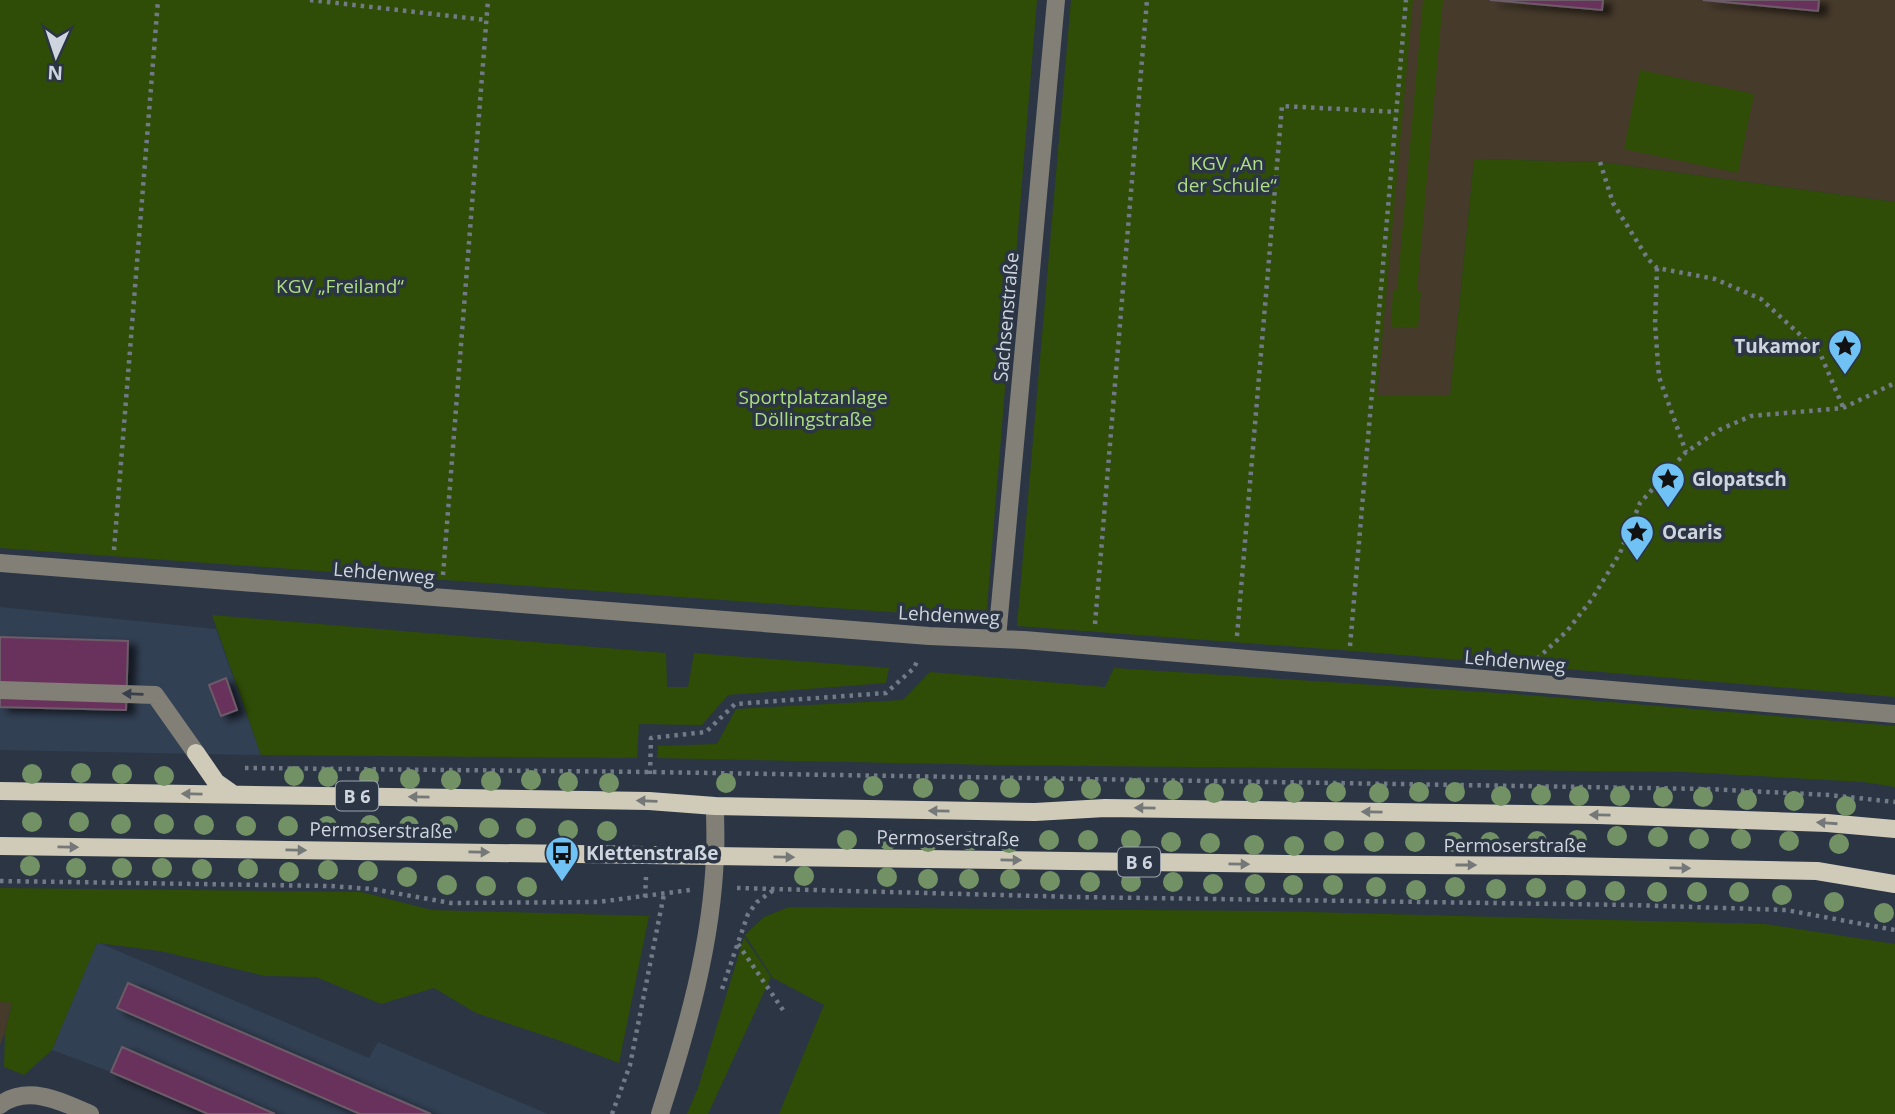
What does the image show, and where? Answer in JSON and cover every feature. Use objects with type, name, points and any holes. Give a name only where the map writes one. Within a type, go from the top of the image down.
[{"type":"main road","points":[[201,760],[216,782],[233,794]]},
{"type":"main road","name":"Permoserstraße","points":[[0,791],[649,801],[715,806],[1035,812],[1105,808],[1598,815],[1827,823],[1895,829]]},
{"type":"main road","name":"Permoserstraße","points":[[0,846],[1577,866],[1817,871],[1895,884]]},
{"type":"street","name":"Sachsenstraße","points":[[997,638],[1056,0]]},
{"type":"street","name":"Lehdenweg","points":[[0,563],[929,636],[997,638],[1895,714]]},
{"type":"street","points":[[0,690],[155,695],[201,760]]},
{"type":"street","points":[[660,1114],[680,1052],[709,918],[715,855],[715,806]]},
{"type":"street","points":[[0,1105],[29,1094],[56,1099],[90,1114]]},
{"type":"path","points":[[112,572],[158,0]]},
{"type":"path","points":[[310,0],[486,20]]},
{"type":"path","points":[[441,598],[488,0]]},
{"type":"path","points":[[1094,632],[1147,0]]},
{"type":"path","points":[[1349,651],[1406,0]]},
{"type":"path","points":[[1237,643],[1282,106],[1396,113]]},
{"type":"path","points":[[1601,162],[1613,203],[1648,259],[1657,268],[1714,279],[1761,299],[1819,353],[1843,408]]},
{"type":"path","points":[[1657,268],[1655,324],[1659,377],[1686,452]]},
{"type":"path","points":[[1529,667],[1567,631],[1592,600],[1620,553],[1640,503],[1686,452],[1721,429],[1751,416],[1843,408],[1895,383]]},
{"type":"path","points":[[650,772],[651,738],[706,733],[735,704],[886,693],[914,668],[929,636]]},
{"type":"path","points":[[201,760],[650,772],[1694,789],[1829,795],[1895,802]]},
{"type":"path","points":[[0,881],[330,886],[372,889],[451,903],[598,902],[712,887],[1076,897],[1603,905],[1786,910],[1895,930]]},
{"type":"path","points":[[693,999],[717,996],[724,986],[748,914],[757,902],[776,889]]},
{"type":"path","points":[[612,1114],[630,1065],[664,894]]},
{"type":"path","points":[[738,944],[783,1010]]},
{"type":"shaded area","points":[[1412,0],[1895,0],[1895,202],[1600,162],[1474,159],[1450,397],[1377,396]]},
{"type":"shaded area","points":[[0,607],[216,629],[261,755],[0,750]]},
{"type":"shaded area","points":[[97,942],[369,1058],[378,1042],[548,1114],[208,1114],[52,1050]]},
{"type":"shaded area","points":[[0,1002],[12,1002],[0,1045]]},
{"type":"green space","name":"KGV „Freiland“","points":[[0,0],[1037,0],[986,619],[0,548]]},
{"type":"green space","name":"KGV „An der Schule“","points":[[1071,0],[1413,0],[1377,396],[1450,396],[1474,159],[1600,162],[1895,202],[1895,697],[1354,651],[1017,626]]},
{"type":"green space","points":[[1423,0],[1443,0],[1417,291],[1421,292],[1418,328],[1391,327],[1393,290],[1397,290]]},
{"type":"green space","points":[[1640,70],[1754,94],[1738,173],[1624,149]]},
{"type":"green space","points":[[212,615],[666,653],[667,687],[688,687],[694,653],[889,668],[886,683],[728,695],[702,725],[639,724],[637,758],[261,755]]},
{"type":"green space","points":[[1114,668],[1514,694],[1895,726],[1895,787],[1863,782],[1685,772],[996,765],[657,758],[658,746],[717,744],[736,709],[903,700],[930,672],[1105,687]]},
{"type":"green space","points":[[0,888],[361,892],[432,910],[649,916],[619,1063],[476,1013],[434,988],[381,1004],[316,977],[265,976],[160,951],[97,943],[52,1050],[24,1075],[4,1067],[5,1033],[12,1003],[0,1002]]},
{"type":"green space","points":[[789,907],[1273,911],[1765,924],[1895,944],[1895,1114],[779,1114],[824,1005],[773,978],[745,935],[764,917]]},
{"type":"green space","points":[[744,937],[771,977],[708,1114],[687,1114],[698,1088]]},
{"type":"building","points":[[1490,0],[1603,0],[1602,10]]},
{"type":"building","points":[[1703,0],[1819,0],[1818,11]]},
{"type":"building","points":[[0,637],[128,641],[126,710],[0,707]]},
{"type":"building","points":[[226,678],[237,710],[221,716],[209,685]]},
{"type":"building","points":[[128,983],[431,1114],[360,1114],[117,1008]]},
{"type":"building","points":[[122,1047],[275,1114],[208,1114],[111,1072]]},
{"type":"place","name":"Tukamor","points":[[1845,376]]},
{"type":"place","name":"Glopatsch","points":[[1668,509]]},
{"type":"place","name":"Ocaris","points":[[1637,562]]},
{"type":"place","name":"Klettenstraße","points":[[562,883]]},
{"type":"park label","name":"Sportplatzanlage Döllingstraße","points":[[813,408]]}]
